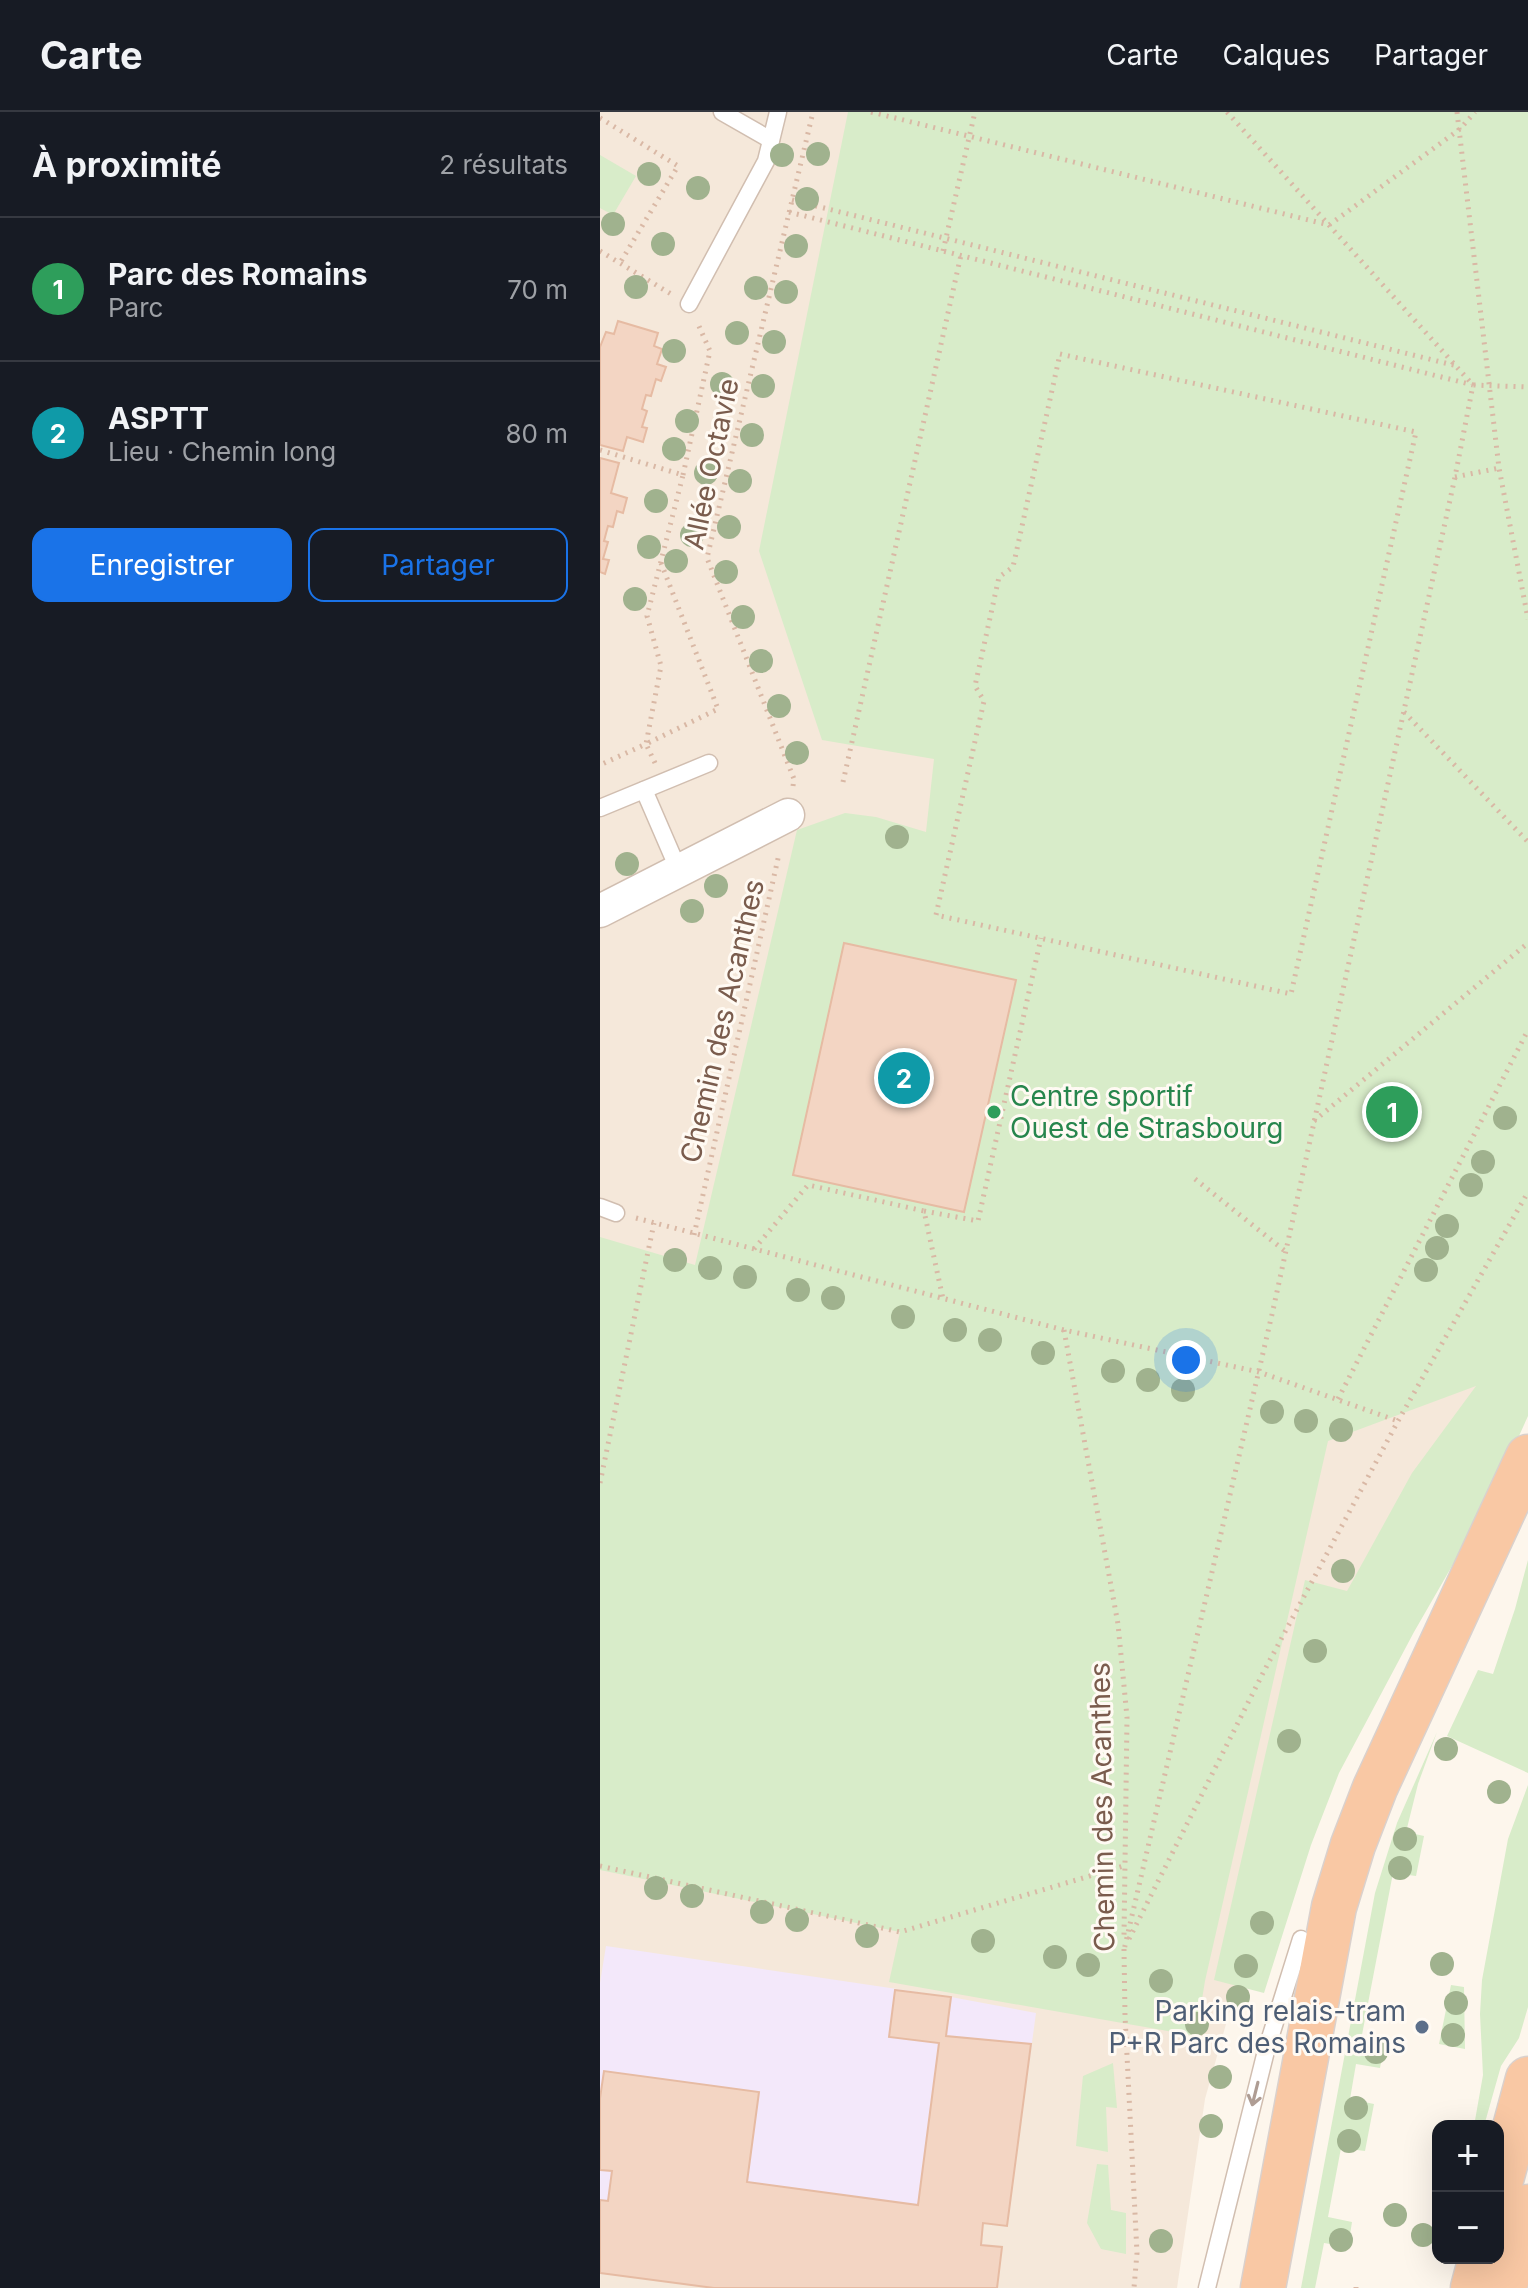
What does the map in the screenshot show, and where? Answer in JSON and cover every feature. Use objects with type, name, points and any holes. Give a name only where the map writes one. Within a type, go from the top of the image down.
[{"type":"highway","points":[[1263,2288],[1334,1907],[1353,1845],[1375,1788],[1528,1457]]},
{"type":"highway","points":[[1233,2288],[1260,2179],[1301,1939],[1331,1830],[1386,1708],[1480,1560]]},
{"type":"highway","points":[[1504,2169],[1524,2095]]},
{"type":"highway","points":[[1504,2288],[1528,2207]]},
{"type":"highway","points":[[1473,2288],[1479,2264]]},
{"type":"street","points":[[600,911],[788,815]]},
{"type":"lane","points":[[722,112],[771,140]]},
{"type":"lane","points":[[689,304],[766,161],[778,112]]},
{"type":"lane","points":[[600,808],[709,763]]},
{"type":"lane","points":[[644,790],[679,871]]},
{"type":"lane","points":[[1207,2288],[1266,2051],[1301,1939]]},
{"type":"path","name":"Allée Octavie","points":[[788,815],[794,779],[707,558],[813,112]]},
{"type":"path","points":[[871,112],[1329,225],[1460,129],[1475,112]]},
{"type":"path","points":[[943,251],[975,112]]},
{"type":"path","points":[[1227,112],[1473,385]]},
{"type":"path","points":[[1457,112],[1499,468],[1528,619]]},
{"type":"path","points":[[600,118],[678,166],[620,263]]},
{"type":"path","points":[[792,200],[1457,366]]},
{"type":"path","points":[[789,212],[1473,385],[1528,387]]},
{"type":"path","points":[[600,251],[689,304],[710,351],[683,475],[647,616],[661,666],[646,744],[664,781]]},
{"type":"path","points":[[843,782],[961,255]]},
{"type":"path","points":[[1060,354],[1416,432],[1291,994],[1041,938],[936,915],[984,701],[975,686],[978,670],[999,577],[1013,567],[1060,354]]},
{"type":"path","points":[[1124,1950],[1259,1372],[1473,385]]},
{"type":"path","points":[[600,450],[683,475]]},
{"type":"path","points":[[1455,477],[1499,468]]},
{"type":"path","points":[[600,765],[718,709],[660,562]]},
{"type":"path","points":[[1404,711],[1528,842]]},
{"type":"path","name":"Chemin des Acanthes","points":[[694,1235],[788,815]]},
{"type":"path","points":[[754,1249],[808,1185],[978,1221],[1041,938]]},
{"type":"path","points":[[1313,1122],[1528,943]]},
{"type":"path","points":[[1338,1400],[1528,1030]]},
{"type":"path","points":[[1195,1179],[1285,1251]]},
{"type":"path","points":[[1124,1950],[1263,1673],[1398,1421],[1528,1192]]},
{"type":"path","points":[[608,1210],[1064,1330],[1259,1372],[1398,1421]]},
{"type":"path","points":[[924,1211],[943,1299]]},
{"type":"path","points":[[600,1483],[654,1223]]},
{"type":"path","name":"Chemin des Acanthes","points":[[1064,1330],[1118,1624],[1127,1717],[1124,1950],[1137,2253],[1134,2288]]},
{"type":"path","points":[[600,1866],[900,1932],[1127,1865]]},
{"type":"shaded area","points":[[600,112],[1528,112],[1528,1352],[1263,1892],[1205,2099],[1177,2288],[600,2288]]},
{"type":"shaded area","points":[[606,1946],[951,1997],[1036,2013],[1007,2226],[983,2223],[981,2244],[1002,2247],[997,2288],[714,2288],[600,2273],[600,1983]]},
{"type":"green space","points":[[848,112],[1528,112],[1528,1416],[1490,1500],[1414,1632],[1339,1773],[1311,1845],[1264,1993],[1214,1980],[1305,1580],[1347,1591],[1412,1473],[1476,1386],[1328,1441],[1205,1981],[1196,2036],[889,1982],[900,1932],[600,1870],[600,1237],[695,1265],[797,830],[845,813],[876,817],[926,832],[934,759],[822,740],[759,551]]},
{"type":"green space","points":[[600,155],[636,176],[613,215],[600,208]]},
{"type":"green space","points":[[1528,1560],[1528,1773],[1447,1736],[1478,1670],[1493,1674]]},
{"type":"green space","points":[[1437,1732],[1418,1784],[1406,1832],[1424,1836],[1416,1876],[1393,1873],[1361,2040],[1384,2046],[1380,2068],[1356,2064],[1350,2099],[1374,2104],[1365,2151],[1341,2148],[1328,2217],[1352,2222],[1348,2247],[1324,2243],[1315,2288],[1301,2288],[1375,1893],[1397,1823]]},
{"type":"green space","points":[[1528,1785],[1528,2007],[1519,2038],[1501,2066],[1486,2120],[1475,2120],[1483,2075],[1482,1980],[1508,1839]]},
{"type":"green space","points":[[1451,1985],[1464,1987],[1465,2049],[1439,2044]]},
{"type":"green space","points":[[1113,2063],[1117,2108],[1106,2107],[1108,2152],[1076,2146],[1083,2076]]},
{"type":"green space","points":[[1097,2164],[1108,2165],[1111,2210],[1126,2213],[1126,2254],[1101,2249],[1087,2223]]},
{"type":"building","points":[[618,321],[658,333],[654,346],[662,349],[657,364],[666,367],[661,381],[656,379],[651,396],[646,395],[642,409],[647,411],[642,427],[647,428],[643,442],[627,437],[623,451],[600,445],[600,347],[606,332],[614,334]]},
{"type":"building","points":[[600,458],[619,463],[611,493],[627,498],[623,513],[617,511],[613,527],[608,526],[603,559],[609,560],[605,574],[600,572]]},
{"type":"building","points":[[844,943],[1016,980],[964,1212],[793,1175]]},
{"type":"building","points":[[895,1990],[951,1997],[946,2036],[1031,2044],[1007,2226],[983,2223],[981,2245],[1002,2247],[997,2288],[714,2288],[600,2273],[600,2200],[608,2201],[612,2171],[600,2170],[600,2098],[604,2071],[759,2092],[747,2182],[918,2205],[939,2043],[889,2037]]},
{"type":"place","name":"ASPTT","points":[[904,1078]]},
{"type":"place","name":"Centre sportif Ouest de Strasbourg","points":[[994,1112]]},
{"type":"place","name":"Parc des Romains","points":[[1392,1112]]},
{"type":"place","name":"Parking relais-tram P+R Parc des Romains","points":[[1422,2027]]}]
